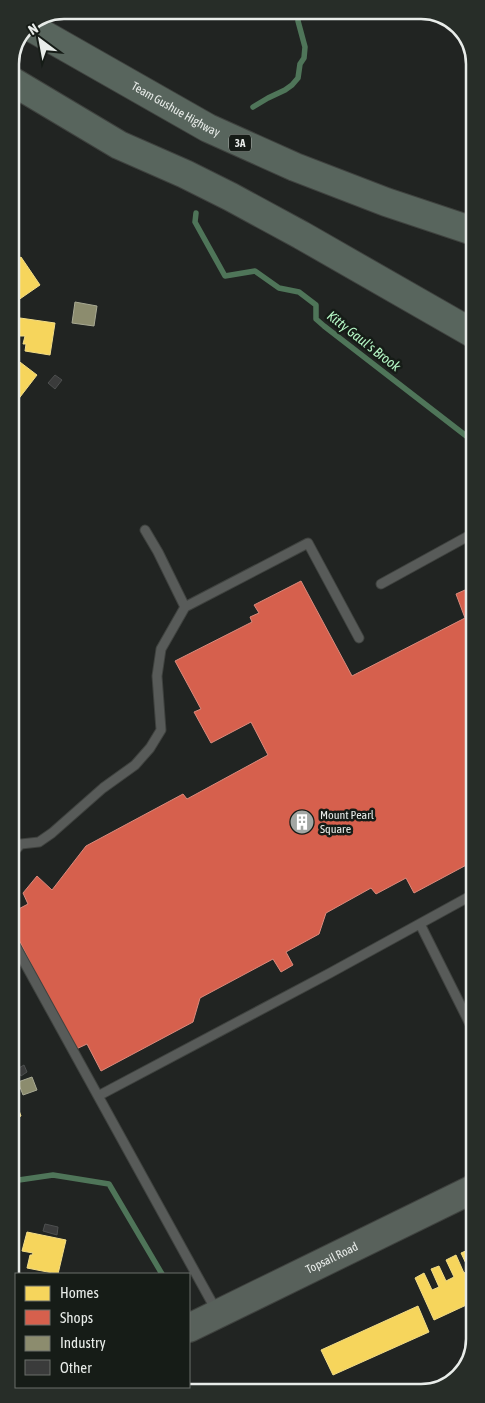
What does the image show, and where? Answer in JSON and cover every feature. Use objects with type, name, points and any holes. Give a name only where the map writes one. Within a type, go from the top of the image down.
[{"type":"highway","name":"Team Gushue Highway","points":[[35,29],[208,128],[295,167],[386,202],[466,229]]},
{"type":"highway","points":[[19,85],[119,145],[231,197],[466,329]]},
{"type":"main road","name":"Topsail Road","points":[[190,1327],[466,1192]]},
{"type":"lane","points":[[145,530],[185,607]]},
{"type":"lane","points":[[381,584],[466,537]]},
{"type":"lane","points":[[19,846],[21,844],[39,842],[52,833],[103,788],[135,765],[150,748],[161,730],[157,676],[161,649],[185,607],[308,543],[359,638]]},
{"type":"lane","points":[[98,1096],[466,899]]},
{"type":"lane","points":[[420,924],[466,1018]]},
{"type":"lane","points":[[19,953],[218,1313]]},
{"type":"building: Homes","points":[[21,257],[40,285],[19,300],[19,258]]},
{"type":"building: Homes","points":[[20,318],[55,323],[50,355],[25,351],[26,344],[23,344],[25,336],[19,336]]},
{"type":"building: Homes","points":[[19,361],[37,375],[19,398]]},
{"type":"building: Homes","points":[[27,1232],[66,1240],[58,1273],[27,1268],[30,1255],[33,1253],[22,1251]]},
{"type":"building: Homes","points":[[466,1251],[466,1264],[461,1253]]},
{"type":"building: Homes","points":[[456,1255],[464,1273],[466,1272],[466,1305],[434,1320],[415,1278],[424,1273],[432,1290],[439,1287],[431,1269],[439,1266],[446,1281],[454,1277],[446,1260]]},
{"type":"building: Homes","points":[[418,1306],[429,1332],[333,1375],[321,1350]]},
{"type":"building: Shops","name":"Mount Pearl Square","points":[[301,581],[352,676],[465,618],[456,594],[466,590],[466,865],[414,893],[406,878],[376,894],[371,888],[326,913],[319,934],[286,952],[293,965],[281,972],[273,959],[200,998],[193,1022],[101,1071],[87,1044],[74,1050],[19,940],[19,909],[28,904],[23,893],[37,876],[52,890],[86,846],[183,794],[187,799],[268,755],[251,722],[211,743],[194,712],[201,709],[175,661],[252,622],[250,617],[259,613],[254,605]]},
{"type":"building: Industry","points":[[75,302],[97,306],[94,326],[72,323]]},
{"type":"building: Industry","points":[[32,1077],[37,1090],[23,1095],[19,1082]]},
{"type":"building: Other","points":[[55,375],[62,380],[55,389],[48,383]]},
{"type":"building: Other","points":[[24,1065],[27,1072],[21,1076],[19,1068]]},
{"type":"building: Other","points":[[45,1224],[58,1227],[57,1235],[43,1231]]},
{"type":"waterway","name":"Kitty Gaul's Brook","points":[[253,107],[285,90],[298,78],[305,47],[298,19]]},
{"type":"waterway","name":"Kitty Gaul's Brook","points":[[196,213],[195,222],[225,276],[255,271],[279,288],[299,292],[316,305],[316,319],[324,326],[466,436]]},
{"type":"waterway","points":[[19,1180],[53,1175],[109,1184],[161,1273]]},
{"type":"place","name":"Mount Pearl Square","points":[[302,822]]}]
